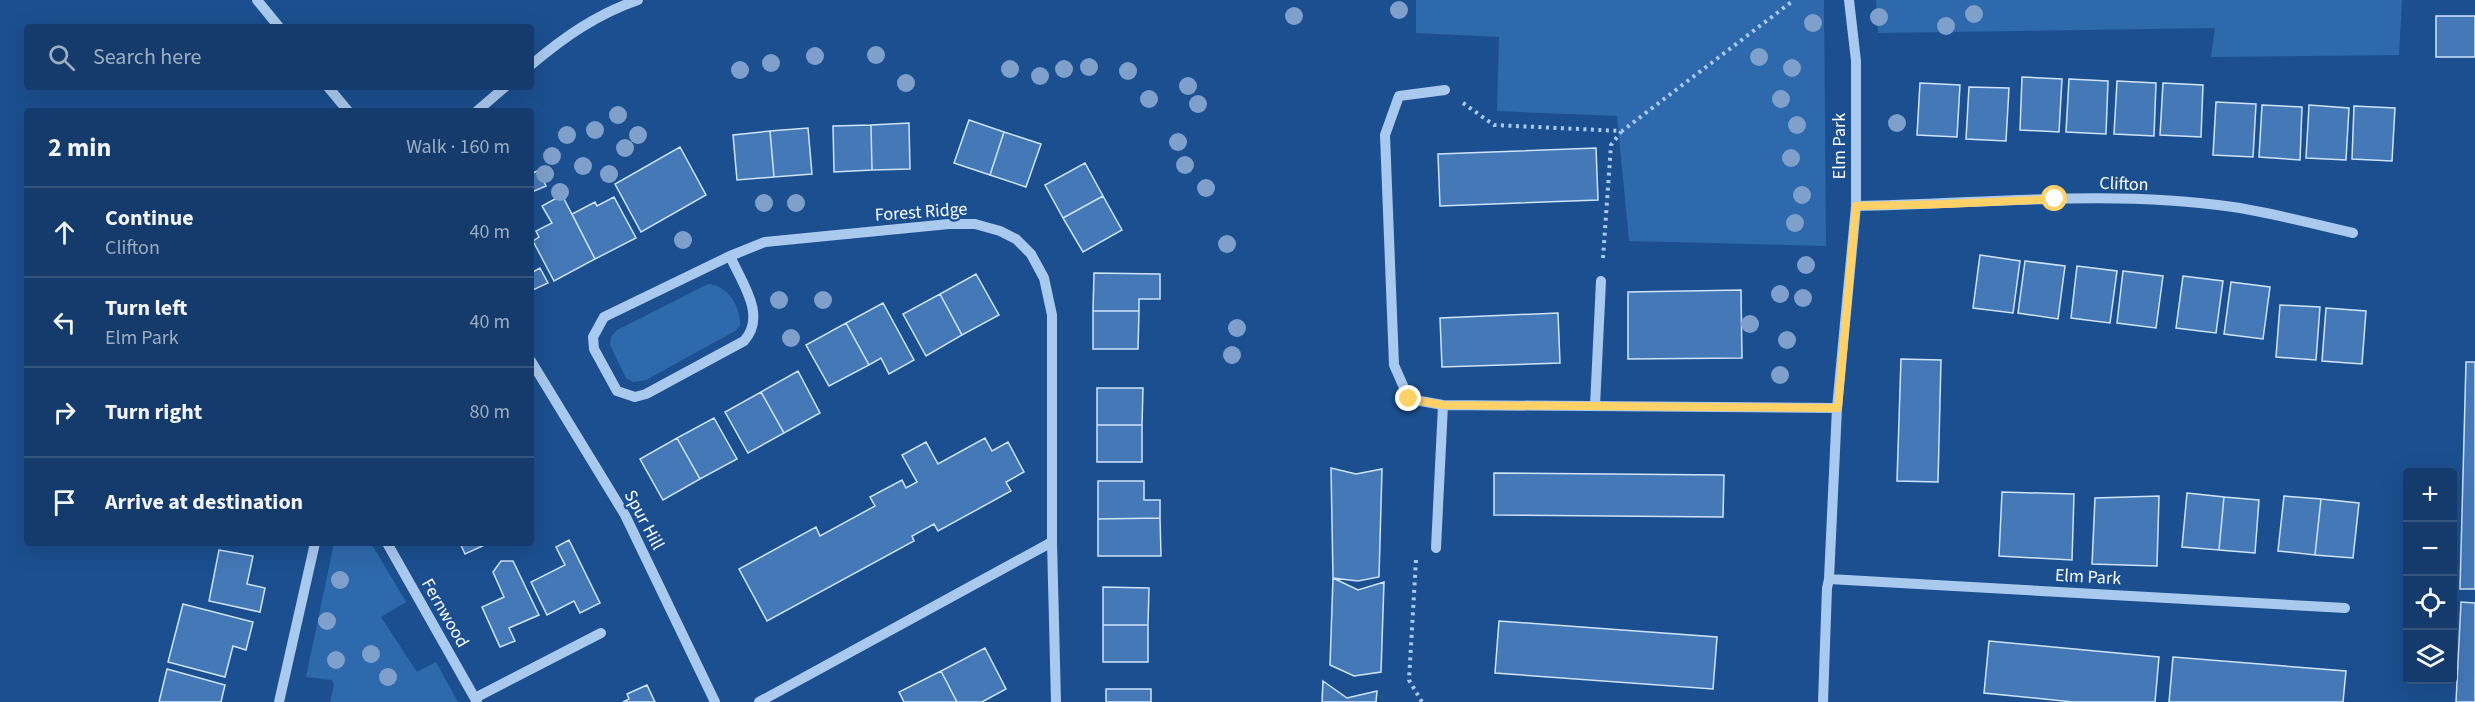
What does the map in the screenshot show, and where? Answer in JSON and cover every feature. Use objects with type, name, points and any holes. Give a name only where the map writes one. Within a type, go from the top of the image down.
[{"type":"street","points":[[257,0],[277,24]]},
{"type":"street","points":[[534,63],[581,26],[614,8],[638,0]]},
{"type":"street","name":"Elm Park","points":[[1823,702],[1827,588],[1838,408],[1856,206],[1856,61],[1849,0]]},
{"type":"street","points":[[330,90],[346,108]]},
{"type":"street","points":[[480,108],[502,90]]},
{"type":"street","points":[[1445,90],[1399,96],[1385,135],[1394,365],[1409,399],[1443,405],[1838,408]]},
{"type":"street","name":"Clifton","points":[[1856,206],[2055,199],[2134,200],[2232,207],[2353,233]]},
{"type":"street","name":"Forest Ridge","points":[[730,256],[755,312],[752,333],[744,342],[646,394],[635,397],[616,391],[594,349],[593,337],[604,316],[730,256],[765,242],[949,224],[975,224],[1000,231],[1016,239],[1031,254],[1044,278],[1052,315],[1052,542],[1056,702]]},
{"type":"street","points":[[1595,406],[1601,281]]},
{"type":"street","name":"Spur Hill","points":[[534,366],[625,515],[716,702]]},
{"type":"street","points":[[1436,548],[1443,405]]},
{"type":"street","points":[[759,702],[1052,542]]},
{"type":"street","points":[[279,702],[314,546]]},
{"type":"street","name":"Fernwood","points":[[389,546],[476,700],[601,633]]},
{"type":"street","name":"Elm Park","points":[[1829,579],[2345,608]]},
{"type":"path","points":[[1601,281],[1611,146],[1622,131],[1794,0]]},
{"type":"path","points":[[1445,90],[1494,125],[1622,131]]},
{"type":"path","points":[[1422,702],[1409,680],[1417,550],[1436,548]]},
{"type":"shaded area","points":[[1416,0],[1824,0],[1826,246],[1629,241],[1617,116],[1497,111],[1499,37],[1416,33]]},
{"type":"shaded area","points":[[1876,0],[2402,0],[2399,55],[2211,57],[2215,28],[1878,33]]},
{"type":"shaded area","points":[[708,284],[722,288],[732,298],[740,319],[740,326],[735,331],[646,380],[633,382],[626,378],[610,345],[611,337],[617,330]]},
{"type":"shaded area","points":[[333,546],[373,546],[406,602],[381,617],[417,672],[436,662],[458,702],[330,702],[334,684],[332,680],[306,677]]},
{"type":"building","points":[[2436,16],[2475,16],[2475,57],[2436,57]]},
{"type":"building","points":[[2022,77],[2062,79],[2059,132],[2020,130]]},
{"type":"building","points":[[2069,79],[2108,81],[2106,134],[2066,132]]},
{"type":"building","points":[[2117,81],[2156,83],[2154,136],[2114,134]]},
{"type":"building","points":[[1920,83],[1960,85],[1957,137],[1917,135]]},
{"type":"building","points":[[2163,83],[2203,85],[2201,137],[2160,135]]},
{"type":"building","points":[[1969,87],[2009,88],[2006,141],[1966,139]]},
{"type":"building","points":[[2216,102],[2256,104],[2253,157],[2213,155]]},
{"type":"building","points":[[2262,105],[2302,107],[2300,160],[2259,157]]},
{"type":"building","points":[[2309,105],[2349,108],[2346,160],[2306,158]]},
{"type":"building","points":[[2354,106],[2395,108],[2392,161],[2352,159]]},
{"type":"building","points":[[969,120],[1004,132],[990,175],[954,163]]},
{"type":"building","points":[[909,123],[910,169],[872,170],[871,125]]},
{"type":"building","points":[[871,125],[872,170],[834,172],[833,126]]},
{"type":"building","points":[[808,128],[812,174],[774,177],[770,131]]},
{"type":"building","points":[[770,131],[774,177],[737,180],[733,135]]},
{"type":"building","points":[[1004,132],[1041,144],[1026,187],[990,175]]},
{"type":"building","points":[[680,147],[706,195],[641,232],[615,184]]},
{"type":"building","points":[[1596,148],[1598,200],[1440,206],[1438,154]]},
{"type":"building","points":[[1085,163],[1103,196],[1063,218],[1045,185]]},
{"type":"building","points":[[539,170],[546,186],[534,191],[534,172]]},
{"type":"building","points":[[562,195],[595,259],[554,281],[534,243],[539,237],[536,231],[552,223],[542,206]]},
{"type":"building","points":[[1103,196],[1122,230],[1083,252],[1063,218]]},
{"type":"building","points":[[614,197],[636,238],[595,259],[572,214],[595,202],[597,206]]},
{"type":"building","points":[[1980,255],[2020,261],[2013,313],[1973,308]]},
{"type":"building","points":[[2025,261],[2065,266],[2058,319],[2018,313]]},
{"type":"building","points":[[2077,266],[2117,271],[2110,323],[2071,318]]},
{"type":"building","points":[[540,268],[548,283],[534,290],[534,271]]},
{"type":"building","points":[[2123,271],[2163,276],[2156,328],[2117,323]]},
{"type":"building","points":[[1094,273],[1160,274],[1160,299],[1139,299],[1139,311],[1093,311]]},
{"type":"building","points":[[976,274],[999,315],[962,335],[940,294]]},
{"type":"building","points":[[2183,276],[2223,281],[2216,333],[2176,328]]},
{"type":"building","points":[[2231,282],[2270,287],[2263,339],[2224,334]]},
{"type":"building","points":[[1741,290],[1742,358],[1628,359],[1628,292]]},
{"type":"building","points":[[940,294],[962,335],[926,356],[903,314]]},
{"type":"building","points":[[883,303],[914,360],[889,374],[881,358],[869,365],[846,323]]},
{"type":"building","points":[[2280,305],[2320,307],[2316,360],[2276,357]]},
{"type":"building","points":[[2326,308],[2366,311],[2362,364],[2322,361]]},
{"type":"building","points":[[1093,311],[1139,311],[1138,349],[1093,349]]},
{"type":"building","points":[[1558,313],[1560,363],[1442,367],[1440,318]]},
{"type":"building","points":[[846,323],[869,365],[829,386],[806,345]]},
{"type":"building","points":[[1901,359],[1941,360],[1938,482],[1897,481]]},
{"type":"building","points":[[2466,362],[2475,362],[2475,589],[2460,589]]},
{"type":"building","points":[[798,371],[820,413],[784,433],[761,392]]},
{"type":"building","points":[[1097,388],[1143,388],[1142,425],[1097,425]]},
{"type":"building","points":[[761,392],[784,433],[748,453],[725,412]]},
{"type":"building","points":[[714,418],[737,459],[700,479],[677,438]]},
{"type":"building","points":[[1097,425],[1142,425],[1142,462],[1097,462]]},
{"type":"building","points":[[677,438],[700,479],[663,500],[640,459]]},
{"type":"building","points":[[985,438],[992,451],[1008,442],[1024,472],[1006,482],[1011,491],[938,531],[934,524],[912,536],[914,541],[767,621],[739,569],[816,527],[820,536],[875,506],[870,497],[902,480],[906,488],[917,482],[902,455],[926,442],[938,464]]},
{"type":"building","points":[[1331,468],[1356,474],[1382,469],[1379,577],[1358,581],[1333,578]]},
{"type":"building","points":[[1494,473],[1724,475],[1723,517],[1494,515]]},
{"type":"building","points":[[1098,481],[1144,481],[1144,500],[1160,500],[1160,518],[1098,519]]},
{"type":"building","points":[[2002,492],[2074,494],[2072,560],[1999,556]]},
{"type":"building","points":[[2187,493],[2224,497],[2219,550],[2182,547]]},
{"type":"building","points":[[2159,496],[2157,566],[2092,564],[2095,498]]},
{"type":"building","points":[[2284,496],[2321,499],[2315,555],[2278,551]]},
{"type":"building","points":[[2224,497],[2259,500],[2255,553],[2219,550]]},
{"type":"building","points":[[2321,499],[2359,503],[2353,558],[2315,555]]},
{"type":"building","points":[[1160,518],[1161,556],[1098,556],[1098,519]]},
{"type":"building","points":[[569,540],[600,603],[580,613],[574,601],[547,615],[531,582],[565,565],[556,547]]},
{"type":"building","points":[[461,546],[482,546],[465,554]]},
{"type":"building","points":[[219,550],[253,556],[247,584],[265,588],[260,612],[209,601]]},
{"type":"building","points":[[501,561],[513,561],[539,615],[509,628],[515,641],[500,647],[482,607],[504,597],[493,572]]},
{"type":"building","points":[[1333,578],[1358,590],[1384,582],[1381,672],[1354,676],[1330,665]]},
{"type":"building","points":[[1103,587],[1149,588],[1148,625],[1103,625]]},
{"type":"building","points":[[2461,602],[2475,603],[2475,702],[2456,702]]},
{"type":"building","points":[[183,604],[253,622],[246,650],[233,646],[225,677],[168,662]]},
{"type":"building","points":[[1499,621],[1717,637],[1713,689],[1495,673]]},
{"type":"building","points":[[1103,625],[1148,625],[1148,662],[1103,662]]},
{"type":"building","points":[[1989,641],[2159,657],[2155,702],[2073,702],[1984,693]]},
{"type":"building","points":[[985,648],[1006,689],[982,702],[957,702],[941,671]]},
{"type":"building","points":[[2173,657],[2346,671],[2343,702],[2169,702]]},
{"type":"building","points":[[167,669],[225,685],[221,702],[159,702]]},
{"type":"building","points":[[941,671],[957,702],[904,702],[899,692]]},
{"type":"building","points":[[1323,681],[1347,698],[1377,691],[1376,702],[1322,702]]},
{"type":"building","points":[[647,685],[655,702],[623,702],[629,699],[627,694]]},
{"type":"building","points":[[1106,689],[1151,689],[1151,702],[1106,702]]},
{"type":"route","points":[[1409,399],[1443,405],[1838,408],[1856,206],[2055,199]]}]
